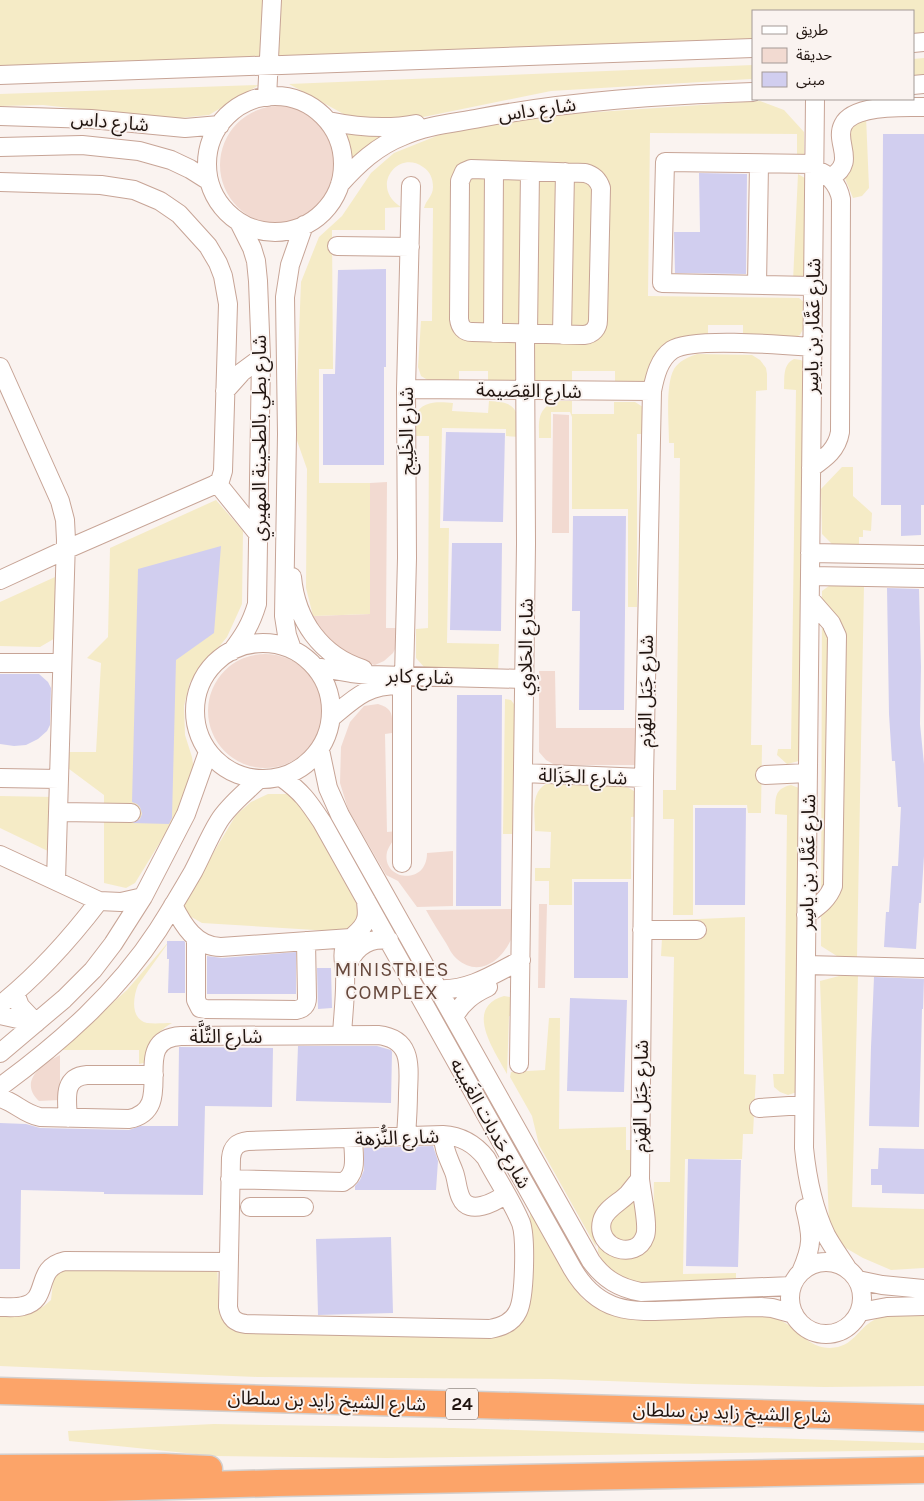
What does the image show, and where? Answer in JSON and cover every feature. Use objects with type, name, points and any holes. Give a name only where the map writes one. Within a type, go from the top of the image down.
[{"type":"highway","name":"شارع الشيخ زايد بن سلطان","points":[[0,1391],[924,1418]]},
{"type":"highway","points":[[0,1468],[195,1468],[225,1471],[277,1483]]},
{"type":"highway","points":[[0,1491],[277,1483],[924,1470]]},
{"type":"street","points":[[267,97],[272,0]]},
{"type":"street","points":[[0,76],[752,48]]},
{"type":"street","name":"شارع داس","points":[[328,121],[361,126],[395,127],[489,106],[580,92],[752,82]]},
{"type":"street","name":"شارع داس","points":[[340,184],[362,161],[375,151],[403,136],[434,126],[582,102],[671,95],[752,92]]},
{"type":"street","points":[[267,97],[290,98],[311,106],[328,121],[334,130],[342,151],[343,168],[340,184],[330,204],[322,213],[294,229],[271,232],[249,227],[239,222],[217,200],[209,181],[207,158],[210,146],[220,125],[227,116],[246,103],[267,97]]},
{"type":"street","name":"شارع عَمَّار بن ياسِر","points":[[815,100],[804,1148],[809,1184],[819,1218],[831,1244],[852,1274]]},
{"type":"street","points":[[830,178],[839,172],[844,163],[842,129],[848,118],[885,107],[924,107]]},
{"type":"street","name":"شارع داس","points":[[0,116],[91,119],[185,128],[220,125]]},
{"type":"street","name":"شارع داس","points":[[0,147],[82,146],[139,152],[171,160],[209,181]]},
{"type":"street","points":[[811,468],[830,454],[834,449],[840,432],[841,200],[838,188],[830,178],[814,167],[665,162],[662,283],[813,286]]},
{"type":"street","points":[[757,285],[759,164]]},
{"type":"street","points":[[468,170],[530,171],[585,172],[595,177],[600,184],[598,324],[594,331],[588,334],[469,332],[460,326],[461,178],[464,172],[468,170]]},
{"type":"street","points":[[493,333],[494,170]]},
{"type":"street","name":"شارع الحَلاوِي","points":[[519,1064],[526,544],[524,390],[530,171]]},
{"type":"street","points":[[562,335],[565,172]]},
{"type":"street","points":[[0,580],[217,483],[222,478],[224,471],[224,391],[228,304],[223,276],[208,246],[179,214],[160,202],[134,190],[101,185],[2,180]]},
{"type":"street","name":"شارع الخَلِيج","points":[[402,863],[398,679],[407,558],[406,389],[411,186]]},
{"type":"street","name":"شارع بطي بالطحينة المهيري","points":[[232,651],[246,634],[257,604],[261,358],[258,281],[256,261],[239,222]]},
{"type":"street","name":"شارع بطي بالطحينة المهيري","points":[[292,649],[287,635],[284,616],[285,296],[290,265],[304,225]]},
{"type":"street","points":[[337,246],[410,247]]},
{"type":"street","name":"شارع جَبَل الهَزم","points":[[640,1179],[644,778],[652,391],[656,374],[664,358],[672,350],[681,346],[698,343],[812,346]]},
{"type":"street","points":[[226,349],[242,356],[261,358]]},
{"type":"street","points":[[224,391],[242,372],[261,358]]},
{"type":"street","points":[[0,367],[60,501],[66,530],[56,881]]},
{"type":"street","name":"شارع القِصَيمة","points":[[406,389],[652,391]]},
{"type":"street","points":[[217,483],[258,535]]},
{"type":"street","points":[[285,530],[294,593],[301,616],[312,635],[328,651],[346,663],[398,679]]},
{"type":"street","points":[[810,553],[924,555]]},
{"type":"street","points":[[904,577],[911,566],[905,555]]},
{"type":"street","points":[[810,576],[924,578]]},
{"type":"street","points":[[806,916],[829,895],[832,886],[837,636],[831,623],[810,599]]},
{"type":"street","points":[[262,643],[272,643],[292,649],[302,655],[316,668],[326,682],[330,693],[332,717],[326,740],[312,760],[292,773],[281,777],[258,780],[246,778],[230,771],[216,761],[202,742],[196,725],[195,708],[200,685],[209,670],[222,657],[232,651],[251,644],[262,643]]},
{"type":"street","points":[[0,663],[62,663]]},
{"type":"street","name":"شارع كابر","points":[[316,668],[398,679],[524,685]]},
{"type":"street","name":"شارع كابر","points":[[332,717],[360,694],[388,685],[398,679]]},
{"type":"street","name":"شارع حَدبات الغَبينه","points":[[320,750],[324,776],[337,808],[591,1261],[604,1276],[621,1287],[641,1292],[797,1279]]},
{"type":"street","points":[[0,1053],[36,1023],[93,970],[112,944],[143,897],[186,814],[208,752]]},
{"type":"street","points":[[765,775],[808,773]]},
{"type":"street","name":"شارع الجَزَالة","points":[[523,774],[644,778]]},
{"type":"street","name":"شارع حَدبات الغَبينه","points":[[281,777],[309,801],[322,822],[572,1268],[589,1291],[614,1306],[638,1312],[761,1307],[794,1314]]},
{"type":"street","points":[[0,778],[59,779]]},
{"type":"street","points":[[0,1087],[27,1068],[76,1025],[132,967],[174,905],[219,821],[228,809],[258,780]]},
{"type":"street","points":[[58,809],[132,810]]},
{"type":"street","points":[[0,855],[99,901],[121,902],[143,897]]},
{"type":"street","points":[[342,1035],[344,951],[351,938],[362,929],[366,920],[366,899]]},
{"type":"street","points":[[0,1005],[46,964],[99,901]]},
{"type":"street","points":[[174,905],[181,920],[201,942],[221,947],[351,938]]},
{"type":"street","points":[[642,930],[697,930]]},
{"type":"street","points":[[345,972],[352,956],[360,946],[376,940],[389,940]]},
{"type":"street","points":[[201,942],[206,1009],[296,1010],[302,1008],[308,998],[306,941]]},
{"type":"street","points":[[806,965],[924,968]]},
{"type":"street","points":[[438,989],[455,989],[472,985],[521,967]]},
{"type":"street","points":[[454,1017],[462,1005],[473,995],[521,967]]},
{"type":"street","points":[[15,993],[20,1006],[36,1023]]},
{"type":"street","points":[[0,1016],[36,1023]]},
{"type":"street","name":"شارع التَّلَّة","points":[[0,1098],[19,1106],[28,1114],[34,1116],[129,1119],[141,1115],[150,1105],[153,1099],[153,1061],[156,1049],[164,1041],[175,1036],[386,1036],[392,1038],[404,1048],[409,1062],[406,1136]]},
{"type":"street","points":[[19,1106],[20,1087],[27,1068]]},
{"type":"street","points":[[68,1118],[68,1089],[77,1077],[87,1075],[154,1075]]},
{"type":"street","points":[[759,1108],[804,1105]]},
{"type":"street","points":[[443,1134],[445,1153],[464,1202],[472,1206],[486,1205],[506,1194]]},
{"type":"street","name":"شارع النُّزهة","points":[[443,1134],[453,1136],[472,1144],[486,1158],[523,1230],[522,1297],[519,1310],[510,1322],[498,1328],[490,1329],[241,1324],[232,1318],[229,1312],[230,1178],[231,1152],[238,1144],[243,1142],[406,1136],[443,1134]]},
{"type":"street","points":[[230,1178],[343,1182],[352,1175],[354,1168],[353,1138]]},
{"type":"street","name":"شارع عَمَّار بن ياسِر","points":[[797,1279],[808,1256],[811,1242],[810,1228],[801,1190],[800,1176],[804,1148]]},
{"type":"street","points":[[250,1207],[304,1211],[305,1181]]},
{"type":"street","points":[[0,1307],[23,1307],[33,1302],[40,1293],[47,1272],[55,1264],[65,1261],[229,1262]]},
{"type":"street","points":[[815,1263],[840,1264],[852,1274],[861,1287],[860,1312],[850,1325],[836,1333],[828,1334],[812,1331],[804,1327],[794,1314],[790,1300],[797,1279],[815,1263]]},
{"type":"street","points":[[852,1274],[890,1286],[924,1289]]},
{"type":"street","points":[[860,1312],[887,1307],[924,1306]]},
{"type":"green space","points":[[279,106],[302,110],[321,123],[334,142],[338,165],[334,188],[321,207],[302,220],[279,224],[256,220],[237,207],[224,188],[220,165],[224,142],[237,123],[256,110]]},
{"type":"green space","points":[[553,414],[569,415],[569,533],[552,533]]},
{"type":"green space","points":[[387,482],[386,628],[397,628],[397,645],[393,653],[384,661],[375,665],[365,663],[339,649],[328,638],[313,616],[370,614],[370,483]]},
{"type":"green space","points":[[265,654],[287,658],[305,671],[318,689],[322,711],[318,733],[305,751],[287,764],[265,768],[243,764],[225,751],[212,733],[208,711],[212,689],[225,671],[243,658]]},
{"type":"green space","points":[[539,671],[555,671],[556,728],[644,728],[642,760],[635,765],[555,765],[546,760],[539,752]]},
{"type":"green space","points":[[378,704],[390,711],[392,718],[392,733],[385,734],[387,832],[398,831],[388,849],[387,861],[391,869],[397,874],[413,875],[420,871],[425,864],[427,853],[453,851],[453,906],[417,907],[398,881],[386,875],[348,809],[340,783],[341,747],[350,722],[364,706]]},
{"type":"green space","points":[[539,904],[547,904],[545,988],[538,988]]},
{"type":"green space","points":[[517,909],[514,932],[509,944],[504,952],[490,964],[482,967],[466,965],[454,956],[426,910]]},
{"type":"green space","points":[[60,1055],[60,1100],[39,1101],[33,1094],[32,1080],[40,1068]]},
{"type":"sand","points":[[0,0],[924,0],[924,42],[914,43],[914,10],[752,10],[752,48],[0,75]]},
{"type":"sand","points":[[924,58],[924,79],[914,79],[914,59]]},
{"type":"sand","points":[[752,65],[752,80],[551,91],[394,123],[349,117],[289,84]]},
{"type":"sand","points":[[259,85],[209,115],[170,119],[43,105],[0,106],[0,94]]},
{"type":"sand","points":[[760,101],[784,110],[804,132],[804,155],[797,155],[797,134],[650,133],[648,296],[799,298],[805,303],[805,325],[800,335],[791,339],[743,339],[743,325],[708,325],[708,338],[677,337],[663,346],[646,381],[635,384],[615,384],[615,371],[572,371],[572,384],[488,385],[488,371],[459,371],[459,382],[431,382],[421,376],[418,367],[421,321],[432,321],[433,208],[424,208],[433,190],[429,173],[423,167],[414,163],[405,163],[397,166],[391,173],[387,181],[387,190],[392,199],[401,207],[385,208],[385,230],[332,230],[333,369],[319,369],[319,483],[370,483],[370,614],[313,616],[306,588],[307,469],[295,435],[301,282],[319,237],[342,216],[371,173],[394,153],[439,135],[538,116]]},
{"type":"sand","points":[[866,116],[869,188],[862,196],[853,198],[844,176],[849,175],[845,134],[848,126]]},
{"type":"sand","points":[[346,128],[385,139],[354,166]]},
{"type":"sand","points":[[798,174],[810,181],[805,276],[793,281]]},
{"type":"sand","points":[[697,354],[752,355],[760,360],[766,368],[767,374],[767,390],[756,391],[751,745],[762,745],[761,813],[748,813],[747,805],[693,805],[693,915],[673,915],[674,819],[663,819],[663,790],[676,790],[680,458],[674,458],[674,443],[669,443],[668,394],[674,369],[690,356]]},
{"type":"sand","points":[[794,359],[801,360],[807,365],[799,761],[787,764],[777,755],[778,749],[791,749],[796,390],[784,389],[784,376],[786,368]]},
{"type":"sand","points":[[489,401],[506,403],[515,410],[520,437],[506,436],[506,429],[442,428],[440,528],[449,528],[447,643],[499,644],[498,674],[435,673],[424,667],[416,658],[416,629],[428,628],[429,436],[416,436],[415,417],[422,407],[437,402],[453,403],[452,411],[488,413]]},
{"type":"sand","points":[[556,401],[572,401],[572,414],[614,414],[614,402],[635,402],[643,407],[649,434],[637,434],[637,607],[628,607],[628,509],[572,509],[572,417],[570,412],[551,412],[551,438],[539,438],[539,420],[542,411]]},
{"type":"sand","points":[[842,467],[853,467],[853,496],[872,513],[871,531],[863,530],[863,537],[859,537],[859,545],[833,545],[822,534],[821,489]]},
{"type":"sand","points":[[216,500],[243,531],[242,604],[227,637],[190,682],[184,706],[185,735],[192,757],[195,777],[188,797],[135,883],[126,888],[104,883],[104,795],[57,760],[50,752],[96,752],[101,663],[87,658],[108,637],[110,548]]},
{"type":"sand","points":[[55,577],[57,637],[40,647],[0,646],[0,602]]},
{"type":"sand","points":[[833,583],[864,585],[857,958],[840,958],[821,946],[822,591]]},
{"type":"sand","points":[[505,699],[511,700],[519,711],[518,834],[503,834]]},
{"type":"sand","points":[[546,784],[622,786],[636,793],[642,816],[631,817],[631,879],[572,879],[572,905],[549,905],[549,881],[535,881],[535,868],[550,868],[551,832],[535,831],[534,811],[535,799],[541,788]]},
{"type":"sand","points":[[791,785],[799,788],[797,1092],[788,1095],[774,1087],[773,1074],[784,1074],[787,815],[775,814],[778,792]]},
{"type":"sand","points":[[268,794],[289,794],[306,813],[356,901],[359,915],[354,925],[347,932],[202,923],[179,910],[236,815],[251,802]]},
{"type":"sand","points":[[0,796],[55,797],[52,853],[0,828]]},
{"type":"sand","points":[[745,917],[744,1074],[756,1075],[753,1134],[743,1134],[742,1159],[685,1159],[683,1274],[736,1273],[736,1286],[648,1290],[608,1271],[598,1252],[598,1244],[609,1254],[620,1258],[631,1258],[645,1251],[650,1245],[653,1233],[654,1182],[670,1182],[674,957],[661,956],[662,938],[675,937],[676,920]]},
{"type":"sand","points":[[171,939],[138,985],[135,995],[135,1012],[142,1021],[147,1023],[172,1023],[157,1035],[148,1062],[139,1064],[139,1050],[59,1050],[127,990]]},
{"type":"sand","points":[[843,975],[858,975],[852,1207],[924,1209],[924,1268],[891,1270],[863,1258],[844,1247],[829,1223],[820,981]]},
{"type":"sand","points":[[504,996],[510,997],[517,1002],[520,1015],[509,1016],[507,1074],[490,1042],[484,1020],[485,1010],[492,1002]]},
{"type":"sand","points":[[549,1018],[560,1018],[559,1129],[626,1127],[626,1150],[638,1150],[632,1176],[593,1225],[596,1247],[539,1145],[532,1116],[510,1077],[511,1072],[545,1070]]},
{"type":"sand","points":[[638,1193],[637,1233],[631,1240],[622,1242],[610,1235],[610,1220]]},
{"type":"sand","points":[[530,1207],[575,1289],[584,1300],[598,1309],[626,1314],[765,1316],[783,1322],[817,1346],[830,1348],[838,1347],[850,1341],[868,1324],[880,1317],[924,1314],[924,1386],[824,1387],[551,1379],[257,1377],[0,1366],[0,1311],[36,1311],[44,1306],[51,1300],[54,1273],[59,1266],[217,1264],[219,1308],[223,1317],[492,1336],[530,1290]]},
{"type":"sand","points":[[214,1424],[453,1428],[924,1443],[924,1450],[387,1458],[215,1456],[69,1441],[68,1431]]},
{"type":"building","points":[[883,134],[924,134],[924,505],[921,505],[921,535],[901,536],[901,505],[881,505]]},
{"type":"building","points":[[699,173],[747,174],[746,274],[675,273],[674,232],[700,232]]},
{"type":"building","points":[[386,269],[384,465],[323,465],[323,374],[335,374],[338,270]]},
{"type":"building","points":[[446,432],[505,433],[503,522],[443,521]]},
{"type":"building","points":[[573,516],[626,516],[624,710],[579,710],[580,611],[572,611]]},
{"type":"building","points":[[452,543],[502,543],[501,631],[450,630]]},
{"type":"building","points":[[221,546],[214,633],[176,660],[172,818],[169,824],[132,823],[140,819],[142,814],[140,807],[132,802],[138,569]]},
{"type":"building","points":[[887,588],[919,589],[920,724],[924,764],[924,856],[916,949],[884,947],[886,912],[889,912],[892,866],[898,866],[901,807],[898,807],[895,761],[892,761],[889,714]]},
{"type":"building","points":[[0,674],[39,674],[48,682],[51,688],[50,725],[47,731],[38,739],[26,745],[0,744]]},
{"type":"building","points":[[457,695],[502,695],[501,906],[456,906]]},
{"type":"building","points":[[695,808],[746,808],[745,905],[695,905]]},
{"type":"building","points":[[574,882],[628,882],[628,978],[574,978]]},
{"type":"building","points":[[167,941],[185,942],[185,993],[168,993],[169,959],[167,959]]},
{"type":"building","points":[[296,952],[296,994],[207,994],[207,956],[222,958]]},
{"type":"building","points":[[317,968],[331,968],[332,1008],[318,1009]]},
{"type":"building","points":[[874,977],[924,979],[919,1127],[869,1126]]},
{"type":"building","points":[[570,998],[627,1000],[624,1092],[567,1091]]},
{"type":"building","points":[[298,1046],[377,1046],[391,1050],[391,1103],[296,1101]]},
{"type":"building","points":[[179,1047],[273,1048],[272,1107],[205,1106],[203,1195],[104,1194],[104,1192],[21,1190],[20,1269],[0,1269],[0,1123],[26,1124],[40,1128],[129,1130],[140,1126],[178,1126]]},
{"type":"building","points":[[433,1146],[438,1161],[436,1190],[355,1190],[355,1186],[364,1170],[364,1148]]},
{"type":"building","points":[[879,1148],[924,1149],[924,1194],[882,1193],[882,1185],[871,1185],[871,1169],[878,1169]]},
{"type":"building","points":[[688,1159],[741,1160],[738,1267],[686,1266]]},
{"type":"building","points":[[391,1237],[393,1313],[318,1315],[316,1239]]},
{"type":"district","name":"MINISTRIES COMPLEX","points":[[392,980]]}]
